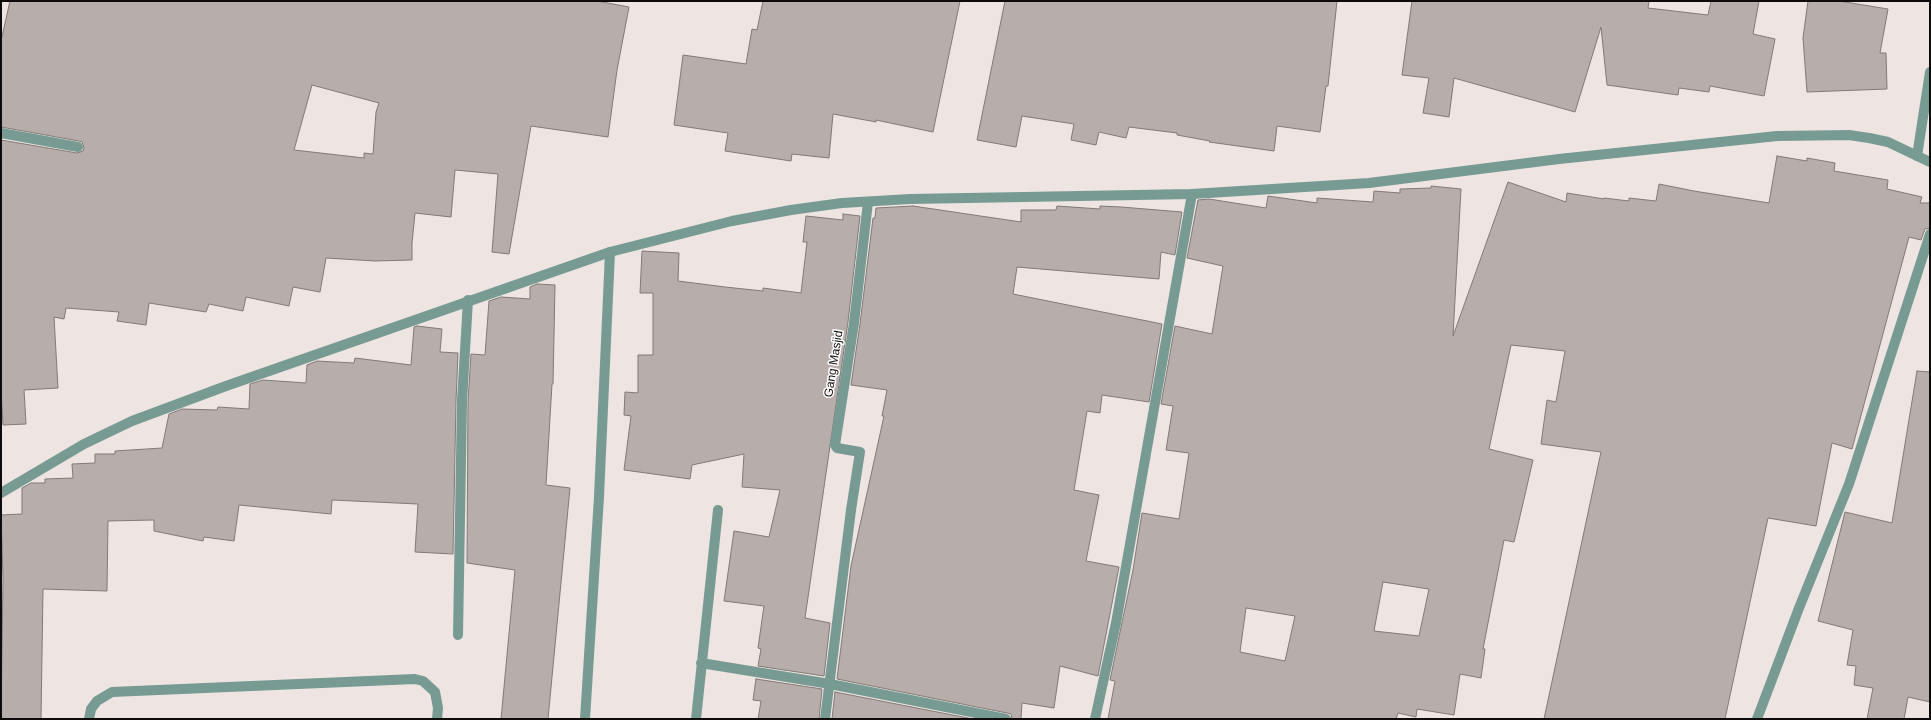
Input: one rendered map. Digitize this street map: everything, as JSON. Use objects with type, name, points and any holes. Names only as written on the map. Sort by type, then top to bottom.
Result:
[{"type":"street","points":[[1917,156],[1930,72]]},
{"type":"street","points":[[1,133],[78,147]]},
{"type":"street","points":[[1,493],[84,444],[132,421],[468,300],[610,252],[740,220],[798,209],[918,199],[1192,194],[1369,183],[1567,158],[1777,136],[1849,135],[1869,138],[1888,142],[1930,162]]},
{"type":"street","points":[[1095,719],[1116,623],[1192,194]]},
{"type":"street","name":"Gang Masjid","points":[[830,684],[851,510],[860,452],[838,448],[836,445],[854,323],[868,202]]},
{"type":"street","points":[[1758,719],[1849,484],[1930,234]]},
{"type":"street","points":[[585,719],[599,497],[610,252]]},
{"type":"street","points":[[458,634],[462,401],[468,300]]},
{"type":"street","points":[[696,719],[718,510]]},
{"type":"street","points":[[701,663],[830,684],[1006,719]]},
{"type":"street","points":[[89,719],[91,709],[97,700],[112,692],[415,679],[423,681],[435,692],[438,708],[437,719]]},
{"type":"street","points":[[825,719],[830,684]]},
{"type":"building","points":[[10,1],[597,1],[629,7],[617,70],[608,137],[531,126],[509,254],[492,252],[498,174],[455,170],[451,217],[415,213],[412,260],[375,261],[326,258],[320,292],[293,287],[289,306],[246,297],[243,311],[209,304],[206,312],[149,303],[146,325],[117,321],[119,312],[66,308],[64,319],[54,317],[58,388],[24,390],[26,424],[3,425],[1,391],[1,140],[77,153],[83,151],[84,148],[82,142],[79,141],[1,127],[1,41]],"holes":[[[312,85],[379,103],[376,112],[373,154],[364,153],[364,158],[294,150]]]},
{"type":"building","points":[[763,1],[960,1],[933,132],[876,120],[876,122],[833,114],[829,158],[792,154],[791,161],[725,151],[728,133],[674,125],[683,55],[746,64],[752,29],[757,30]]},
{"type":"building","points":[[1005,1],[1337,1],[1328,86],[1326,86],[1320,132],[1277,126],[1274,151],[1209,142],[1210,141],[1177,135],[1177,133],[1129,127],[1126,138],[1099,132],[1096,145],[1071,140],[1074,124],[1022,116],[1016,147],[977,140]]},
{"type":"building","points":[[1412,1],[1649,1],[1648,8],[1708,15],[1711,1],[1759,1],[1753,34],[1775,39],[1764,96],[1710,86],[1709,92],[1679,88],[1678,95],[1607,85],[1601,27],[1575,112],[1454,78],[1449,117],[1423,113],[1429,78],[1402,75]]},
{"type":"building","points":[[1808,1],[1839,1],[1888,9],[1880,53],[1886,53],[1887,89],[1807,92],[1803,38]]},
{"type":"building","points":[[1777,156],[1807,161],[1807,158],[1835,163],[1834,171],[1888,180],[1887,189],[1922,197],[1920,203],[1930,203],[1930,228],[1925,229],[1921,240],[1909,237],[1852,449],[1832,443],[1816,526],[1768,518],[1725,719],[1544,719],[1601,452],[1541,444],[1547,400],[1556,402],[1565,351],[1511,345],[1489,449],[1533,460],[1514,542],[1504,540],[1483,649],[1485,649],[1481,678],[1460,674],[1454,715],[1417,709],[1416,717],[1398,713],[1396,719],[1108,719],[1115,681],[1110,680],[1133,570],[1142,513],[1179,519],[1189,453],[1166,450],[1173,406],[1161,404],[1175,326],[1212,334],[1223,266],[1187,258],[1198,200],[1209,199],[1266,208],[1268,196],[1317,203],[1317,198],[1373,202],[1374,191],[1400,193],[1400,189],[1431,188],[1431,186],[1461,189],[1453,336],[1508,182],[1566,202],[1567,193],[1604,199],[1629,201],[1629,198],[1656,201],[1659,184],[1769,203]],"holes":[[[1383,582],[1429,589],[1419,636],[1374,631]],[[1246,608],[1295,616],[1285,661],[1240,652]]]},
{"type":"building","points":[[913,206],[1021,222],[1021,210],[1056,210],[1057,206],[1100,209],[1100,206],[1121,207],[1182,212],[1175,255],[1161,252],[1159,279],[1017,267],[1013,294],[1162,324],[1149,402],[1102,395],[1100,413],[1087,411],[1074,490],[1099,495],[1086,561],[1119,567],[1098,676],[1060,666],[1054,708],[1022,703],[1021,719],[1012,719],[1011,714],[1007,713],[837,679],[851,566],[884,416],[882,416],[887,390],[851,385],[873,218],[875,218],[876,208]]},
{"type":"building","points":[[843,214],[860,216],[848,322],[805,618],[830,623],[824,676],[758,666],[761,649],[758,648],[764,606],[724,601],[734,531],[769,537],[780,490],[742,487],[744,454],[692,465],[690,479],[624,470],[631,416],[624,415],[625,392],[638,393],[638,355],[653,355],[653,293],[640,293],[642,251],[679,253],[678,281],[763,291],[763,288],[801,293],[807,242],[803,242],[806,216],[843,220]]},
{"type":"building","points":[[537,284],[555,285],[553,384],[546,485],[570,488],[548,719],[501,719],[515,570],[467,563],[468,401],[471,354],[485,355],[489,301],[501,297],[530,299],[530,287]]},
{"type":"building","points":[[417,326],[442,329],[440,352],[458,353],[453,554],[415,552],[418,504],[332,500],[331,514],[239,505],[234,541],[204,537],[203,541],[154,531],[154,520],[108,521],[107,591],[43,589],[41,719],[1,719],[3,578],[1,515],[22,514],[22,488],[31,483],[45,483],[45,479],[73,478],[72,464],[95,463],[95,454],[115,454],[115,451],[162,448],[169,414],[182,409],[217,410],[218,407],[249,409],[250,384],[263,380],[306,383],[307,365],[317,361],[354,363],[355,358],[411,365],[414,327]]},
{"type":"building","points":[[1917,371],[1930,372],[1930,702],[1908,697],[1904,719],[1867,719],[1873,688],[1854,685],[1856,666],[1847,665],[1853,630],[1818,621],[1845,512],[1892,523]]},
{"type":"building","points":[[756,679],[822,689],[819,719],[758,719],[761,701],[753,700]]},
{"type":"building","points":[[835,692],[973,719],[832,719]]}]
